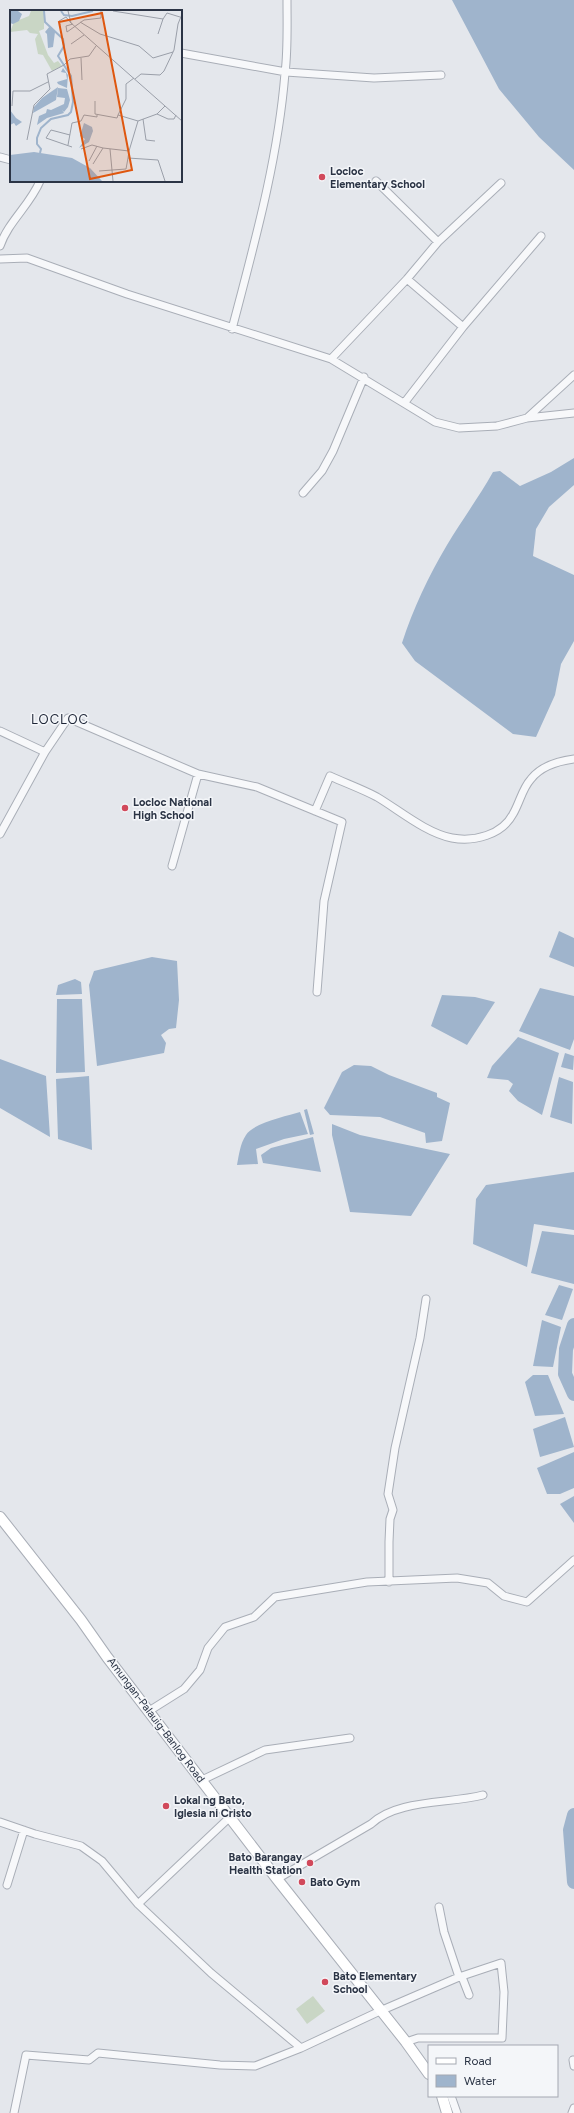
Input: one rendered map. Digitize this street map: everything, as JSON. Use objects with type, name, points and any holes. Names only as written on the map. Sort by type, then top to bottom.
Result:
[{"type":"main road","name":"Amungan-Palauig-Banlog Road","points":[[0,1517],[81,1620],[277,1879],[380,2011],[426,2066]]},
{"type":"main road","points":[[442,2097],[447,2113]]},
{"type":"street","points":[[232,329],[258,228],[280,119],[286,72],[287,0]]},
{"type":"street","points":[[182,53],[286,72],[374,78],[441,76]]},
{"type":"street","points":[[0,157],[10,160]]},
{"type":"street","points":[[376,181],[438,242]]},
{"type":"street","points":[[0,246],[4,235],[23,210],[39,182]]},
{"type":"street","points":[[331,359],[407,279],[438,242],[501,183]]},
{"type":"street","points":[[405,402],[464,327],[540,236]]},
{"type":"street","points":[[0,259],[27,258],[232,329],[331,359],[364,377],[436,422],[459,428],[497,426],[527,418],[574,413]]},
{"type":"street","points":[[407,279],[464,327]]},
{"type":"street","points":[[527,418],[574,376]]},
{"type":"street","points":[[303,493],[322,471],[333,451],[364,377]]},
{"type":"street","points":[[0,834],[45,752],[68,718],[198,774],[257,787],[342,822],[324,901],[317,992]]},
{"type":"street","points":[[0,731],[45,752]]},
{"type":"street","points":[[315,811],[330,776],[376,797],[424,826],[451,838],[488,836],[513,815],[524,789],[531,778],[548,765],[574,759]]},
{"type":"street","points":[[172,866],[198,774]]},
{"type":"street","points":[[389,1582],[390,1519],[393,1510],[388,1494],[395,1448],[420,1338],[426,1299]]},
{"type":"street","points":[[149,1711],[184,1689],[200,1670],[208,1648],[225,1627],[254,1617],[275,1597],[367,1582],[457,1578],[488,1583],[504,1596],[527,1602],[574,1560]]},
{"type":"street","points":[[202,1780],[265,1750],[350,1738]]},
{"type":"street","points":[[277,1879],[371,1824],[376,1819],[400,1810],[421,1805],[469,1799],[482,1795]]},
{"type":"street","points":[[138,1904],[230,1817]]},
{"type":"street","points":[[0,1822],[81,1846],[102,1861],[138,1904],[211,1973],[301,2048]]},
{"type":"street","points":[[7,1885],[24,1830]]},
{"type":"street","points":[[439,1906],[444,1932],[460,1977],[469,1995]]},
{"type":"street","points":[[14,2113],[26,2055],[89,2060],[98,2053],[220,2065],[255,2066],[301,2048],[380,2011],[460,1977],[501,1963],[504,1992],[502,2038],[418,2038],[406,2042]]},
{"type":"street","points":[[451,2097],[457,2113]]},
{"type":"street","points":[[572,2113],[574,2108]]},
{"type":"green space","points":[[313,1996],[325,2011],[307,2024],[296,2009]]},
{"type":"water","points":[[452,0],[574,0],[574,170],[539,137],[499,89]]},
{"type":"water","points":[[574,458],[574,485],[549,507],[536,529],[533,556],[574,575],[574,641],[561,664],[555,695],[536,737],[513,734],[415,661],[402,643],[416,605],[434,568],[493,472],[500,471],[520,486],[551,472]]},
{"type":"water","points":[[559,931],[574,938],[574,967],[549,957]]},
{"type":"water","points":[[152,957],[177,961],[179,1000],[176,1028],[169,1029],[161,1035],[166,1043],[164,1053],[97,1066],[89,985],[94,971]]},
{"type":"water","points":[[75,979],[81,982],[82,994],[56,995],[58,985]]},
{"type":"water","points":[[540,988],[574,996],[574,1039],[570,1050],[519,1031]]},
{"type":"water","points":[[442,995],[475,997],[495,1002],[467,1045],[431,1026]]},
{"type":"water","points":[[57,999],[82,999],[85,1072],[56,1073]]},
{"type":"water","points":[[518,1037],[559,1053],[542,1115],[518,1101],[509,1091],[513,1084],[508,1080],[487,1078],[492,1066]]},
{"type":"water","points":[[565,1053],[574,1056],[573,1070],[561,1067]]},
{"type":"water","points":[[0,1059],[46,1076],[50,1137],[0,1108]]},
{"type":"water","points":[[354,1065],[371,1066],[389,1075],[437,1093],[437,1097],[450,1103],[442,1141],[426,1143],[425,1133],[380,1117],[330,1115],[324,1108],[342,1072]]},
{"type":"water","points":[[89,1076],[92,1150],[58,1139],[56,1079]]},
{"type":"water","points":[[559,1077],[573,1082],[572,1124],[550,1117]]},
{"type":"water","points":[[307,1109],[314,1134],[310,1135],[304,1110]]},
{"type":"water","points":[[300,1112],[308,1134],[284,1139],[256,1149],[258,1164],[237,1165],[242,1142],[250,1131],[271,1120]]},
{"type":"water","points":[[332,1124],[360,1135],[450,1154],[411,1216],[350,1212],[332,1135]]},
{"type":"water","points":[[313,1137],[321,1172],[263,1163],[261,1155],[271,1148]]},
{"type":"water","points":[[574,1172],[574,1230],[534,1224],[527,1267],[473,1244],[476,1199],[486,1185]]},
{"type":"water","points":[[542,1231],[574,1235],[574,1284],[531,1273]]},
{"type":"water","points":[[559,1285],[573,1289],[562,1320],[545,1315]]},
{"type":"water","points":[[542,1320],[561,1327],[553,1367],[533,1366]]},
{"type":"water","points":[[533,1375],[548,1375],[564,1414],[535,1416],[525,1382]]},
{"type":"water","points":[[565,1417],[574,1447],[540,1457],[533,1429]]},
{"type":"water","points":[[574,1452],[574,1488],[560,1494],[547,1494],[537,1468]]},
{"type":"water","points":[[574,1496],[574,1523],[560,1504]]},
{"type":"waterway","points":[[574,1325],[566,1349],[565,1374],[574,1394]]},
{"type":"waterway","points":[[574,1815],[570,1830],[574,1882]]},
{"type":"place","name":"Locloc Elementary School","points":[[322,177]]},
{"type":"place","name":"Locloc National High School","points":[[125,808]]},
{"type":"place","name":"Lokal ng Bato, Iglesia ni Cristo","points":[[166,1806]]},
{"type":"place","name":"Bato Barangay Health Station","points":[[310,1863]]},
{"type":"place","name":"Bato Gym","points":[[302,1882]]},
{"type":"place","name":"Bato Elementary School","points":[[325,1982]]},
{"type":"district","name":"LOCLOC","points":[[60,719]]}]
